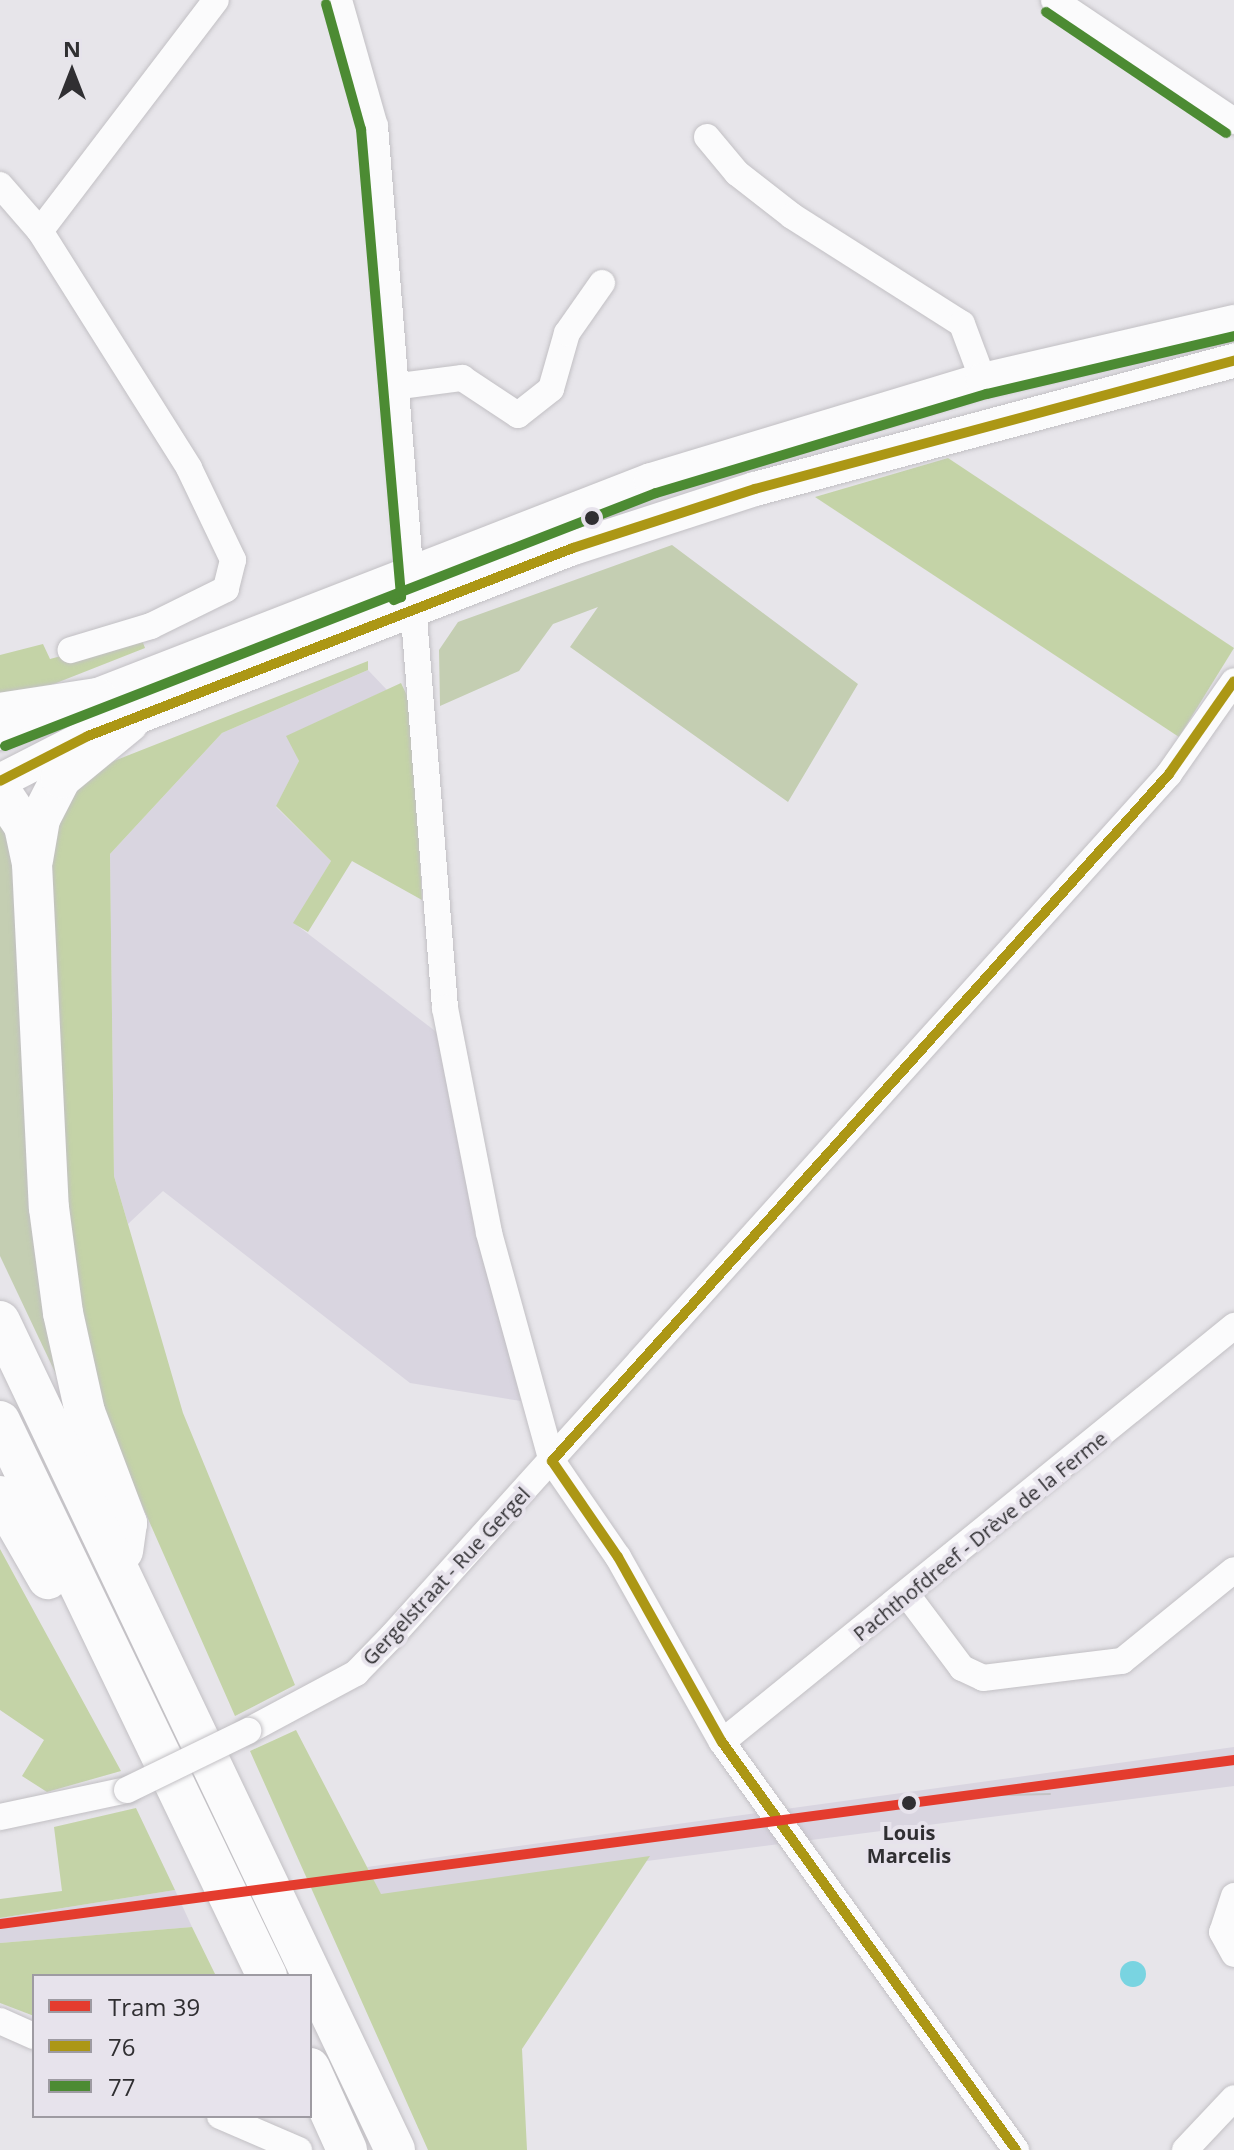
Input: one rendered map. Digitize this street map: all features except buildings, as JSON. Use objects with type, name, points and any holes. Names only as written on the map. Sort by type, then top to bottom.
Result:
[{"type":"highway","points":[[0,713],[97,698]]},
{"type":"highway","points":[[32,864],[40,819],[61,778],[128,723]]},
{"type":"highway","points":[[0,790],[24,826],[32,864],[55,1258],[85,1412],[127,1523],[120,1571]]},
{"type":"highway","points":[[0,1321],[311,1974]]},
{"type":"highway","points":[[0,1421],[266,1974]]},
{"type":"highway","points":[[0,1496],[61,1602],[98,1625]]},
{"type":"highway","points":[[312,1975],[395,2150]]},
{"type":"highway","points":[[312,2072],[347,2150]]},
{"type":"main road","points":[[0,733],[97,698],[415,570],[651,480],[983,380],[1234,322]]},
{"type":"main road","points":[[0,781],[128,723],[416,606],[755,489],[1234,361]]},
{"type":"street","points":[[40,231],[216,0]]},
{"type":"street","points":[[339,0],[375,126],[415,570],[445,1008],[489,1233],[552,1461],[618,1557],[722,1742],[1016,2150]]},
{"type":"street","points":[[1054,0],[1234,121]]},
{"type":"street","points":[[707,137],[737,173],[792,216],[962,324],[983,380]]},
{"type":"street","points":[[0,185],[40,231],[189,468],[233,560],[226,589],[151,626],[71,650]]},
{"type":"street","points":[[400,386],[462,378],[518,415],[551,389],[567,333],[602,283]]},
{"type":"street","name":"Gergelstraat - Rue Gergel","points":[[0,1817],[127,1790],[248,1731],[356,1673],[552,1461],[1169,774],[1234,681]]},
{"type":"street","name":"Pachthofdreef - Drève de la Ferme","points":[[722,1742],[908,1596],[1234,1326]]},
{"type":"street","points":[[908,1596],[962,1668],[983,1678],[1122,1661],[1234,1570]]},
{"type":"street","points":[[1234,1896],[1222,1932],[1234,1954]]},
{"type":"street","points":[[0,2021],[32,2035]]},
{"type":"street","points":[[1185,2150],[1234,2098]]},
{"type":"street","points":[[225,2118],[299,2150]]},
{"type":"shaded area","points":[[368,670],[387,690],[287,736],[299,761],[276,807],[331,861],[294,923],[443,1037],[466,1180],[521,1401],[410,1383],[163,1191],[128,1224],[114,1176],[110,854],[222,733]]},
{"type":"shaded area","points":[[1234,1747],[1234,1786],[381,1895],[367,1867]]},
{"type":"shaded area","points":[[175,1890],[192,1927],[0,1943],[0,1918]]},
{"type":"green space","points":[[948,458],[1234,648],[1179,737],[815,497]]},
{"type":"green space","points":[[672,545],[858,684],[788,802],[570,647],[598,607],[553,624],[519,671],[440,706],[439,650],[458,622]]},
{"type":"green space","points":[[140,635],[145,648],[36,691],[0,697],[0,655],[43,644],[50,659]]},
{"type":"green space","points":[[368,661],[368,670],[222,733],[110,854],[114,1176],[183,1413],[295,1685],[235,1716],[115,1444],[89,1358],[71,1255],[51,862],[66,793],[96,768]]},
{"type":"green space","points":[[401,683],[412,706],[422,900],[352,861],[308,932],[293,923],[331,861],[276,806],[299,761],[286,736]]},
{"type":"green space","points":[[0,806],[9,816],[72,1408],[0,1256]]},
{"type":"green space","points":[[0,1549],[121,1771],[47,1792],[22,1776],[44,1740],[0,1710]]},
{"type":"green space","points":[[296,1730],[381,1894],[650,1856],[522,2049],[527,2150],[428,2150],[250,1751]]},
{"type":"green space","points":[[136,1808],[175,1890],[0,1918],[0,1899],[62,1891],[54,1827]]},
{"type":"green space","points":[[192,1927],[215,1974],[32,1974],[32,2015],[0,2003],[0,1943]]},
{"type":"water","points":[[1133,1961],[1142,1965],[1146,1974],[1142,1983],[1133,1987],[1124,1983],[1120,1974],[1124,1965]]},
{"type":"tram line","name":"39","points":[[0,1924],[1234,1760]]},
{"type":"tram line","points":[[962,1796],[1050,1794]]},
{"type":"transit line","name":"77","points":[[326,4],[361,129],[401,597],[394,600]]},
{"type":"transit line","name":"77","points":[[1046,12],[1226,133]]},
{"type":"transit line","name":"77","points":[[5,746],[656,493],[987,394],[1234,336]]},
{"type":"transit line","name":"76","points":[[0,781],[88,736],[573,548],[755,489],[1234,361]]},
{"type":"transit line","name":"76","points":[[552,1461],[1169,774],[1234,681]]},
{"type":"transit line","name":"76","points":[[552,1461],[618,1557],[722,1742],[1016,2150]]},
{"type":"place","name":"Louis Marcelis","points":[[909,1803]]}]
